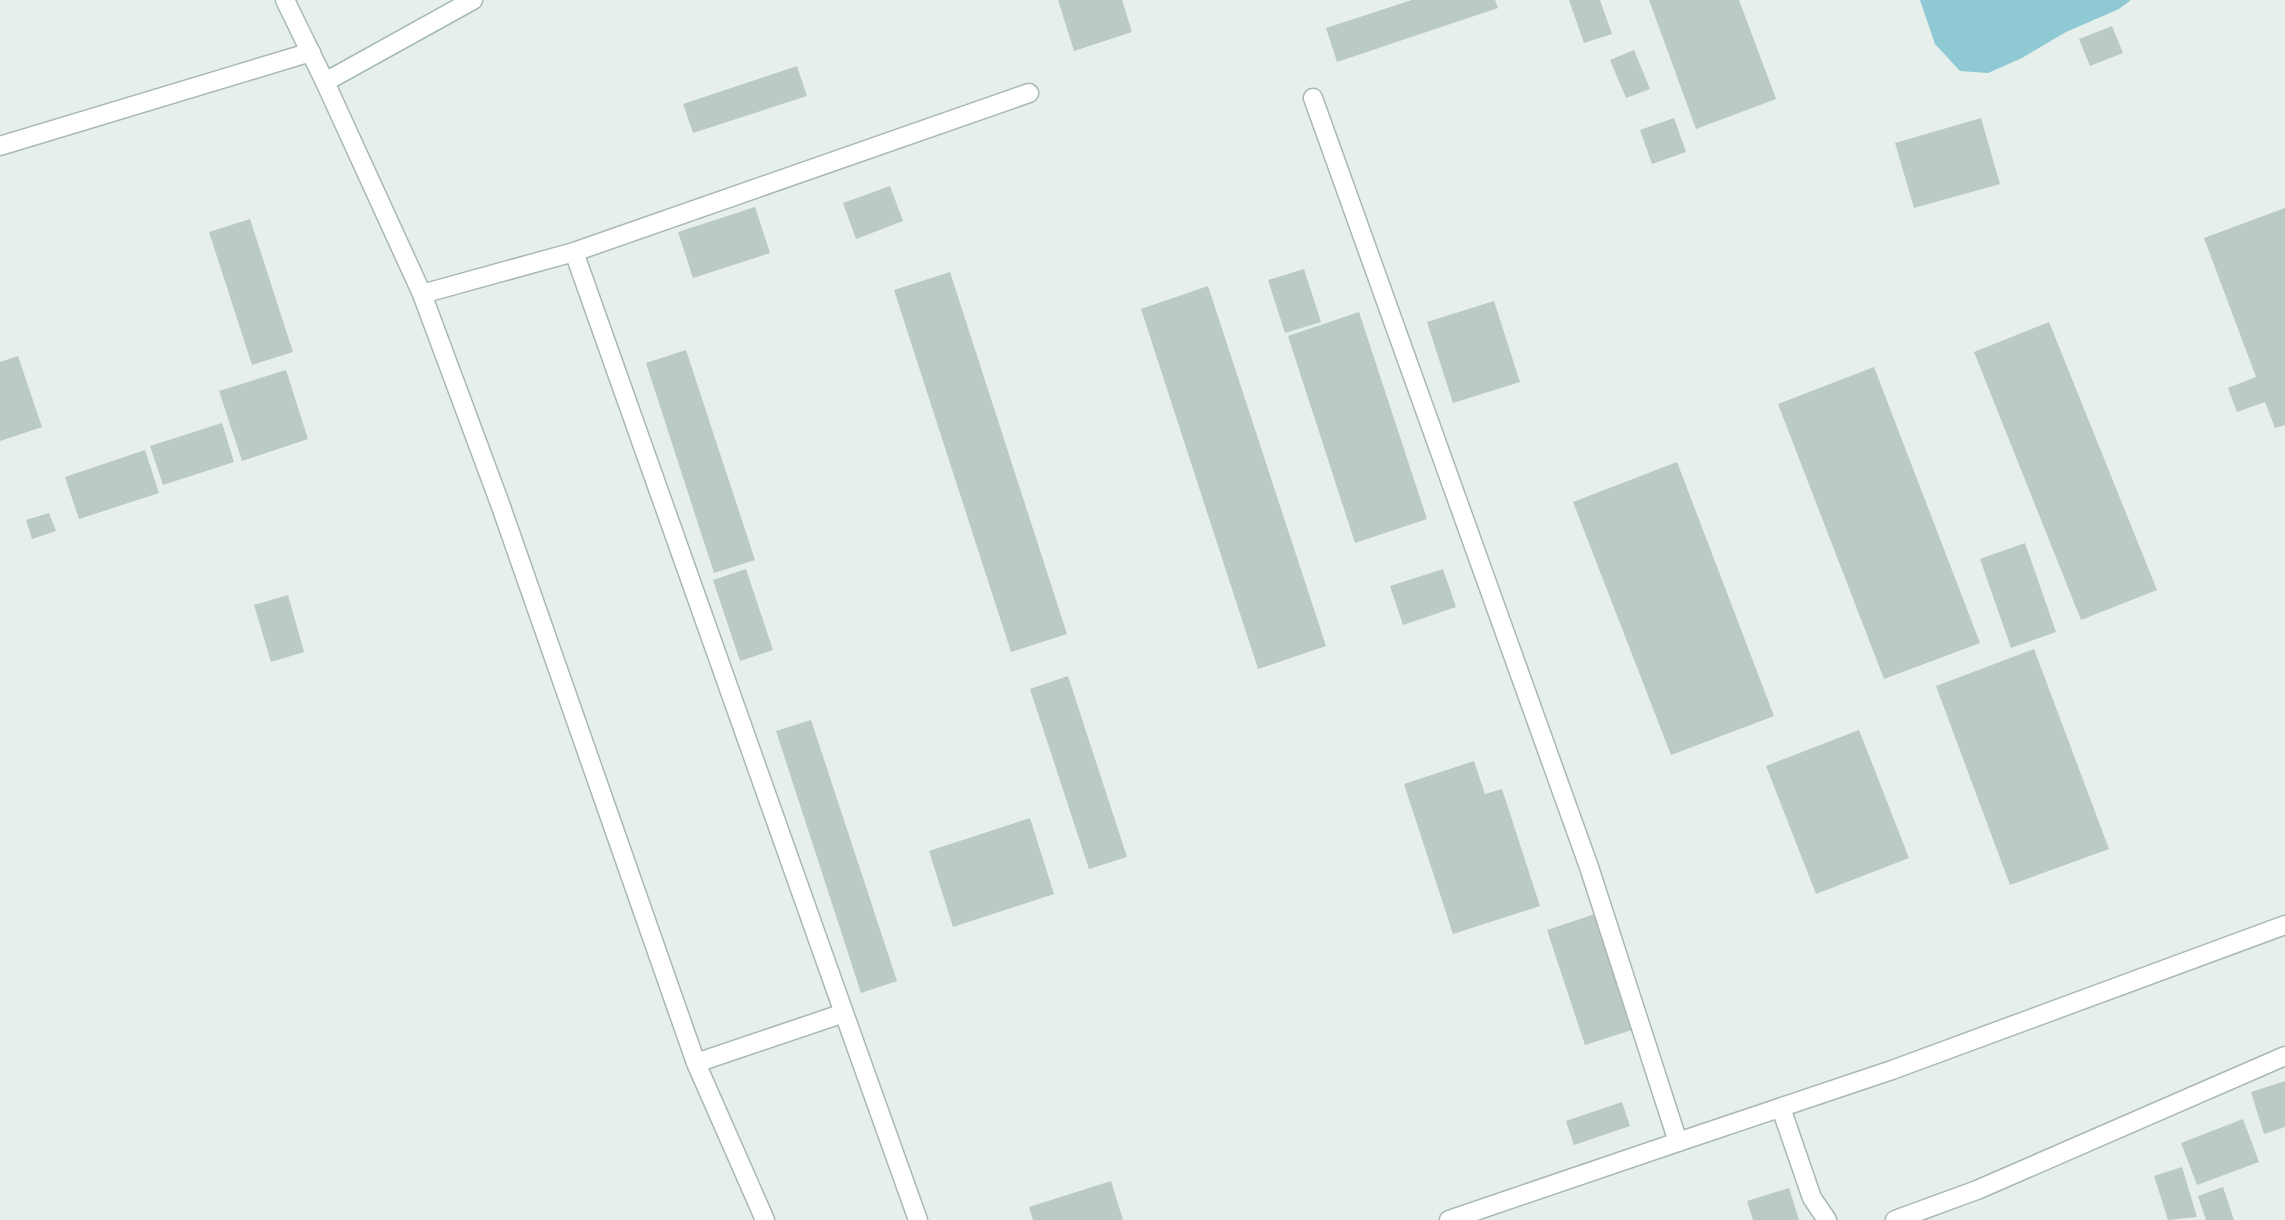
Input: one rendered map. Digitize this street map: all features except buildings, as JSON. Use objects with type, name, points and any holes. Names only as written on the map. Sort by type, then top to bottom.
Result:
[{"type":"street","points":[[285,0],[326,82],[422,294],[499,501],[696,1063],[765,1220]]},
{"type":"street","points":[[326,82],[473,0]]},
{"type":"street","points":[[0,146],[311,52]]},
{"type":"street","points":[[422,294],[574,252],[1029,93]]},
{"type":"street","points":[[1313,98],[1589,867],[1678,1142]]},
{"type":"street","points":[[574,252],[918,1220]]},
{"type":"street","points":[[1449,1220],[1782,1108],[2285,926]]},
{"type":"street","points":[[696,1063],[844,1012]]},
{"type":"street","points":[[1895,1220],[1977,1190],[2285,1056]]},
{"type":"street","points":[[1782,1108],[1812,1198],[1827,1220]]},
{"type":"water","points":[[1920,0],[2131,0],[2119,9],[2066,32],[2022,58],[1988,73],[1960,71],[1935,44]]}]
